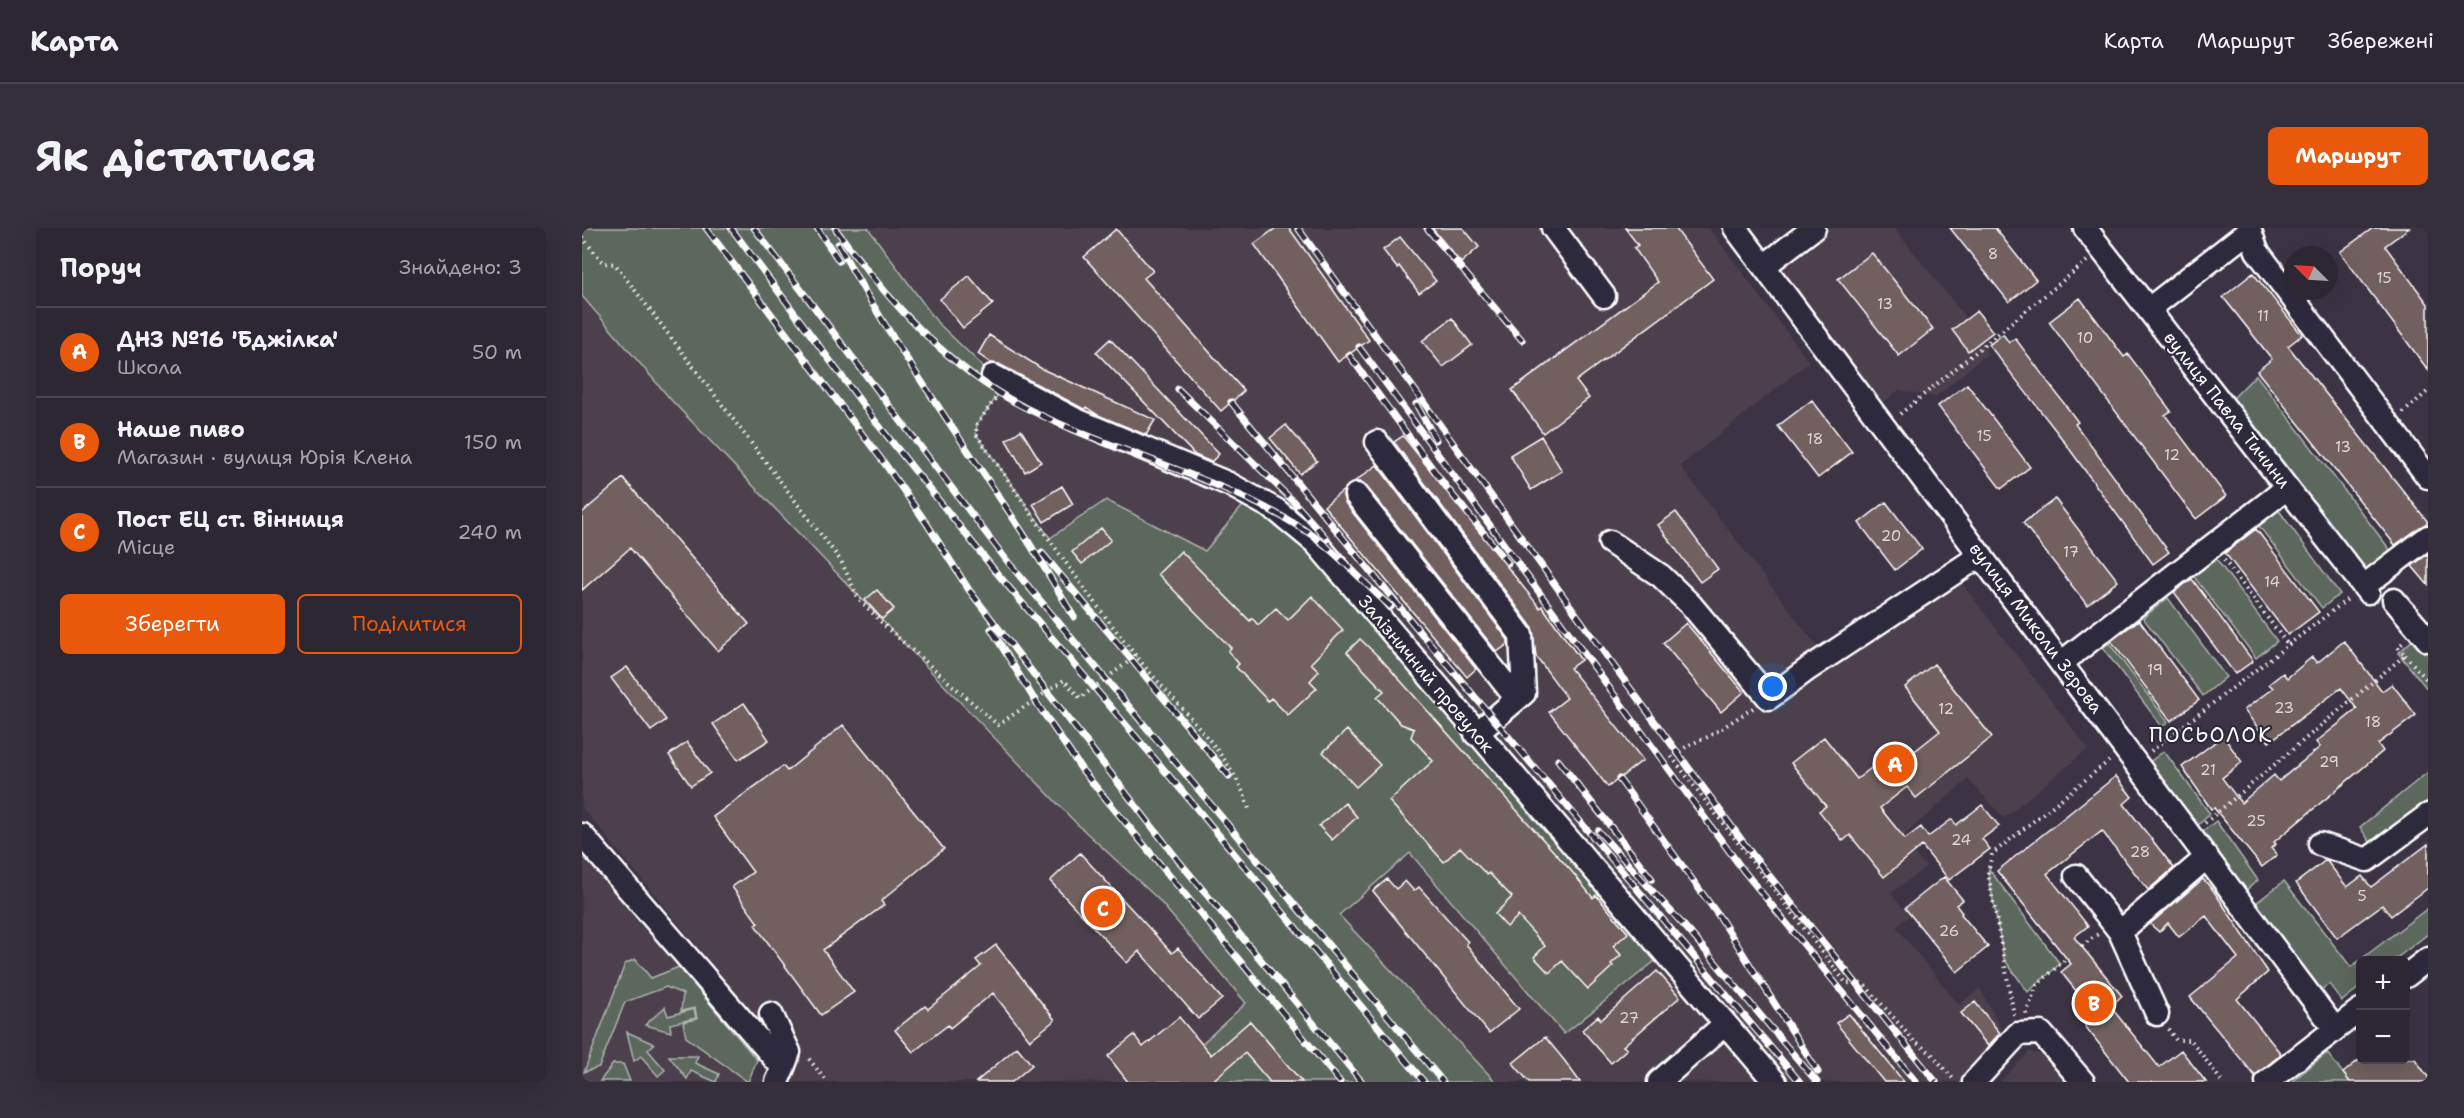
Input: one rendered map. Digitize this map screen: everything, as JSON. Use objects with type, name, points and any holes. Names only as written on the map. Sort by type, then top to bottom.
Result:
[{"type":"street","points":[[1553,228],[1604,296]]},
{"type":"street","name":"вулиця Миколи Зерова","points":[[1735,228],[2335,1029]]},
{"type":"street","points":[[1764,266],[1814,228]]},
{"type":"street","name":"вулиця Павла Тичини","points":[[2085,228],[2366,589]]},
{"type":"street","points":[[2149,309],[2250,229],[2257,251],[2428,477]]},
{"type":"street","name":"Залізничний провулок","points":[[999,380],[1076,420],[1229,484],[1276,510],[1316,543],[1476,734],[1775,1082]]},
{"type":"street","points":[[1377,442],[1521,635],[1524,693],[1476,734]]},
{"type":"street","points":[[2061,663],[2287,488]]},
{"type":"street","points":[[1356,495],[1517,699]]},
{"type":"street","points":[[2366,589],[2428,537]]},
{"type":"street","points":[[1610,542],[1661,576],[1691,605],[1769,698],[1808,669],[1981,555]]},
{"type":"street","points":[[2394,600],[2423,634]]},
{"type":"street","points":[[2320,844],[2367,860],[2428,815]]},
{"type":"street","points":[[582,835],[783,1067]]},
{"type":"street","points":[[2120,932],[2207,857]]},
{"type":"street","points":[[2076,876],[2120,932],[2157,1014]]},
{"type":"street","points":[[2410,973],[2428,959]]},
{"type":"street","points":[[771,1014],[783,1067]]},
{"type":"street","points":[[2267,1082],[2356,1014]]},
{"type":"street","points":[[1659,1082],[1725,1024]]},
{"type":"street","points":[[1974,1082],[2018,1034],[2041,1033],[2083,1082]]},
{"type":"path","points":[[582,237],[603,263],[615,264],[841,561],[858,598],[887,628],[998,725],[1064,680],[1080,698],[1136,656]]},
{"type":"path","points":[[1900,414],[2101,249]]},
{"type":"path","points":[[999,380],[977,424],[975,434],[1136,656],[1226,762],[1244,791],[1249,809]]},
{"type":"path","points":[[2389,426],[2428,391]]},
{"type":"path","points":[[2213,545],[2288,645]]},
{"type":"path","points":[[2018,1034],[1988,873],[1992,854],[2366,589]]},
{"type":"path","points":[[2423,634],[2398,647],[2428,681]]},
{"type":"path","points":[[2191,836],[2405,655]]},
{"type":"path","points":[[1769,698],[1671,756],[1846,984],[1864,984],[1914,1041],[1931,1053],[1956,1082]]},
{"type":"path","points":[[2018,1034],[2037,985],[2067,958]]},
{"type":"path","points":[[2191,1040],[2222,1082]]},
{"type":"path","points":[[783,1067],[805,1053],[827,1082]]},
{"type":"shaded area","points":[[868,228],[1709,228],[1809,362],[1680,466],[1825,657],[1954,573],[2088,749],[2004,818],[1968,779],[1901,838],[1926,867],[1891,893],[1909,916],[1896,927],[1959,1005],[1980,988],[2003,1033],[2000,1042],[1959,1082],[1496,1082],[1338,915],[1410,853],[1564,1034],[1251,496],[1205,551],[1106,501],[1050,539],[976,434],[977,424],[1006,383],[993,376],[937,322]]},
{"type":"shaded area","points":[[1797,228],[1894,228],[1960,310],[1988,353],[1935,397],[1899,390],[1880,405],[1764,253]]},
{"type":"shaded area","points":[[582,296],[673,402],[1076,823],[1157,898],[1246,1003],[1318,1082],[777,1082],[770,1034],[582,807]]},
{"type":"shaded area","points":[[582,852],[757,1060],[748,1082],[582,1082]]},
{"type":"shaded area","points":[[2029,1052],[2047,1055],[2070,1082],[2000,1082]]},
{"type":"green space","points":[[582,228],[868,228],[937,322],[993,376],[1006,384],[977,424],[976,434],[1050,538],[1106,500],[1205,551],[1251,496],[1280,513],[1665,953],[1564,1034],[1410,853],[1339,915],[1496,1082],[1171,1082],[1166,1077],[1246,1003],[1157,898],[1076,823],[673,402],[582,296]]},
{"type":"green space","points":[[2256,375],[2394,555],[2369,577],[2231,400]]},
{"type":"green space","points":[[2275,505],[2340,594],[2322,608],[2255,521]]},
{"type":"green space","points":[[2214,556],[2277,641],[2256,658],[2191,573]]},
{"type":"green space","points":[[2168,598],[2226,677],[2203,696],[2143,618]]},
{"type":"green space","points":[[2418,635],[2428,647],[2428,690],[2398,653]]},
{"type":"green space","points":[[2109,643],[2168,722],[2162,727],[2103,648]]},
{"type":"green space","points":[[2164,751],[2210,814],[2196,827],[2147,764]]},
{"type":"green space","points":[[2428,772],[2428,800],[2372,845],[2360,827]]},
{"type":"green space","points":[[2216,821],[2258,880],[2245,891],[2201,833]]},
{"type":"green space","points":[[1989,869],[2060,964],[2028,992],[2004,959]]},
{"type":"green space","points":[[2284,881],[2351,967],[2356,963],[2356,990],[2342,1001],[2329,984],[2321,990],[2255,904]]},
{"type":"green space","points":[[2428,908],[2428,934],[2399,956],[2365,956]]},
{"type":"green space","points":[[635,959],[651,978],[679,967],[757,1060],[748,1082],[686,1037],[683,1022],[697,1019],[695,1008],[681,1011],[683,994],[666,987],[625,1002],[599,1067],[584,1072],[625,964]]},
{"type":"green space","points":[[665,1007],[668,1016],[694,1009],[696,1018],[670,1024],[671,1032],[645,1025]]},
{"type":"green space","points":[[627,1032],[654,1044],[648,1050],[665,1070],[658,1076],[641,1056],[634,1061]]},
{"type":"green space","points":[[2327,1053],[2350,1082],[2293,1082],[2295,1079]]},
{"type":"green space","points":[[669,1056],[698,1056],[695,1063],[719,1074],[716,1082],[691,1071],[687,1079]]},
{"type":"green space","points":[[613,1064],[623,1064],[630,1081],[600,1081]]},
{"type":"building","points":[[1276,228],[1289,228],[1369,340],[1338,362],[1254,244]]},
{"type":"building","points":[[1432,228],[1463,228],[1479,247],[1461,263]]},
{"type":"building","points":[[1625,228],[1675,228],[1713,279],[1576,381],[1589,398],[1543,433],[1512,390],[1658,282],[1634,248],[1638,245]]},
{"type":"building","points":[[1950,228],[1995,228],[2036,280],[2009,302]]},
{"type":"building","points":[[2373,228],[2409,228],[2385,246],[2428,304],[2428,370],[2340,252]]},
{"type":"building","points":[[1116,229],[1153,271],[1144,278],[1244,391],[1221,411],[1084,257]]},
{"type":"building","points":[[1400,237],[1436,281],[1419,293],[1399,266],[1397,268],[1383,250]]},
{"type":"building","points":[[1872,253],[1933,329],[1899,356],[1838,279]]},
{"type":"building","points":[[2253,273],[2302,335],[2288,346],[2428,522],[2395,545],[2257,371],[2272,359],[2223,297]]},
{"type":"building","points":[[969,276],[993,304],[963,328],[940,299]]},
{"type":"building","points":[[2080,298],[2124,357],[2128,354],[2171,411],[2165,415],[2226,496],[2196,519],[2049,322]]},
{"type":"building","points":[[1977,311],[1993,332],[1968,351],[1952,330]]},
{"type":"building","points":[[1452,318],[1472,345],[1443,367],[1422,341]]},
{"type":"building","points":[[2003,334],[2009,343],[2015,338],[2078,422],[2075,424],[2169,552],[2153,564],[2060,436],[1989,345]]},
{"type":"building","points":[[989,335],[1042,369],[1155,420],[1146,435],[1098,415],[1086,407],[1082,408],[999,364],[991,363],[978,354]]},
{"type":"building","points":[[1110,339],[1219,454],[1211,462],[1195,455],[1096,352]]},
{"type":"building","points":[[1967,384],[2030,467],[2001,489],[1938,406]]},
{"type":"building","points":[[1812,400],[1852,452],[1818,478],[1778,426]]},
{"type":"building","points":[[1286,425],[1317,461],[1300,474],[1270,438]]},
{"type":"building","points":[[1021,430],[1041,462],[1025,472],[1006,440]]},
{"type":"building","points":[[1403,436],[1540,608],[1542,606],[1581,660],[1570,668],[1643,760],[1608,787],[1549,712],[1567,698],[1536,656],[1532,627],[1394,442]]},
{"type":"building","points":[[1541,436],[1562,471],[1531,490],[1510,455]]},
{"type":"building","points":[[1377,465],[1508,640],[1508,644],[1497,652],[1367,487],[1360,482],[1354,482]]},
{"type":"building","points":[[623,478],[749,624],[718,651],[630,548],[582,590],[582,513]]},
{"type":"building","points":[[1062,486],[1073,504],[1044,522],[1033,504]]},
{"type":"building","points":[[1344,490],[1345,503],[1476,669],[1467,677],[1324,506]]},
{"type":"building","points":[[2055,499],[2118,581],[2087,605],[2023,523]]},
{"type":"building","points":[[1886,502],[1922,549],[1895,570],[1859,523]]},
{"type":"building","points":[[1676,512],[1718,569],[1700,582],[1658,525]]},
{"type":"building","points":[[1101,528],[1111,540],[1082,564],[1072,552]]},
{"type":"building","points":[[2256,529],[2319,612],[2288,635],[2225,553]]},
{"type":"building","points":[[1181,551],[1250,621],[1252,618],[1258,625],[1276,608],[1288,620],[1312,596],[1343,630],[1311,663],[1319,671],[1310,681],[1317,688],[1288,715],[1271,698],[1268,701],[1236,667],[1239,664],[1228,651],[1231,648],[1158,574]]},
{"type":"building","points":[[2428,554],[2428,585],[2412,566]]},
{"type":"building","points":[[2192,579],[2253,661],[2235,674],[2174,592]]},
{"type":"building","points":[[877,590],[894,609],[882,619],[865,600]]},
{"type":"building","points":[[2139,620],[2199,700],[2171,721],[2111,641]]},
{"type":"building","points":[[1686,623],[1744,692],[1721,712],[1663,643]]},
{"type":"building","points":[[1360,639],[1381,659],[1593,898],[1596,895],[1628,933],[1613,946],[1621,955],[1611,964],[1613,966],[1588,989],[1562,961],[1549,973],[1534,957],[1545,946],[1518,916],[1507,927],[1495,914],[1512,897],[1489,873],[1487,875],[1460,847],[1444,862],[1389,801],[1433,761],[1411,737],[1414,729],[1401,724],[1377,697],[1384,691],[1347,652]]},
{"type":"building","points":[[2344,641],[2382,691],[2392,684],[2416,715],[2378,744],[2383,751],[2274,842],[2276,844],[2271,848],[2277,855],[2262,867],[2214,808],[2211,809],[2182,767],[2223,736],[2242,762],[2222,778],[2241,803],[2274,775],[2279,781],[2320,747],[2316,742],[2357,709],[2341,688],[2269,742],[2244,710],[2273,688],[2269,684],[2283,673],[2287,678],[2312,657],[2317,663]]},
{"type":"building","points":[[1934,664],[1992,737],[1916,798],[1907,787],[1880,808],[1905,839],[1921,827],[1928,837],[1952,819],[1956,825],[1982,805],[1999,826],[1982,839],[1990,849],[1949,880],[1922,846],[1884,877],[1850,835],[1843,841],[1819,811],[1826,806],[1791,763],[1824,737],[1857,779],[1884,758],[1892,769],[1940,731],[1905,687]]},
{"type":"building","points":[[627,667],[666,720],[651,731],[611,678]]},
{"type":"building","points":[[744,703],[769,740],[738,760],[713,724]]},
{"type":"building","points":[[843,725],[944,849],[881,901],[884,905],[823,950],[854,992],[821,1015],[755,925],[758,923],[732,887],[753,872],[713,817],[783,766],[787,771]]},
{"type":"building","points":[[1347,730],[1380,765],[1356,787],[1323,752]]},
{"type":"building","points":[[687,742],[710,773],[691,786],[669,755]]},
{"type":"building","points":[[2116,776],[2132,797],[2124,804],[2174,868],[2148,890],[2102,831],[2047,874],[2088,926],[2074,937],[2122,996],[2110,1006],[2159,1067],[2181,1050],[2206,1082],[2129,1082],[2085,1026],[2097,1017],[2061,972],[2071,964],[1997,871]]},
{"type":"building","points":[[1345,803],[1357,817],[1332,840],[1319,826]]},
{"type":"building","points":[[2428,844],[2428,888],[2391,916],[2382,905],[2337,938],[2296,883],[2326,860],[2347,887],[2362,876],[2371,887]]},
{"type":"building","points":[[1080,853],[1172,953],[1178,948],[1222,999],[1198,1019],[1139,951],[1127,963],[1050,881]]},
{"type":"building","points":[[1944,877],[1963,900],[1956,905],[1961,914],[1988,947],[1957,972],[1905,908]]},
{"type":"building","points":[[1387,879],[1396,889],[1405,881],[1414,891],[1419,887],[1468,942],[1466,944],[1519,1009],[1489,1033],[1373,891]]},
{"type":"building","points":[[2203,879],[2213,890],[2268,972],[2237,999],[2281,1054],[2255,1076],[2190,997],[2238,958],[2206,916],[2179,937],[2168,923],[2159,932],[2150,924]]},
{"type":"building","points":[[996,945],[1055,1020],[1030,1040],[993,993],[950,1028],[948,1025],[913,1052],[895,1030],[925,1006],[928,1009],[981,966],[976,960]]},
{"type":"building","points":[[1657,971],[1680,997],[1623,1046],[1627,1049],[1611,1063],[1582,1030],[1598,1016],[1601,1020]]},
{"type":"building","points":[[1975,1002],[2000,1033],[1988,1046],[1961,1013]]},
{"type":"building","points":[[1849,1014],[1904,1082],[1884,1082],[1836,1023]]},
{"type":"building","points":[[1179,1017],[1211,1055],[1250,1021],[1302,1082],[1270,1082],[1245,1053],[1211,1082],[1128,1082],[1108,1056],[1134,1035],[1143,1047]]},
{"type":"building","points":[[1545,1037],[1580,1082],[1529,1082],[1513,1063]]},
{"type":"building","points":[[1017,1047],[1032,1065],[1012,1082],[976,1082]]},
{"type":"building","points":[[2410,1059],[2415,1059],[2428,1077],[2428,1082],[2350,1082],[2343,1073],[2356,1062],[2410,1064]]},
{"type":"railway","points":[[706,228],[885,464],[969,590],[1178,860],[1362,1082]]},
{"type":"railway","points":[[731,228],[876,422],[996,572],[1424,1082]]},
{"type":"railway","points":[[754,228],[1008,562],[1443,1082]]},
{"type":"railway","points":[[817,228],[839,261]]},
{"type":"railway","points":[[835,228],[875,280],[919,329],[969,372],[996,391],[1059,423],[1201,479],[1270,510],[1315,537],[1391,607]]},
{"type":"railway","points":[[1298,228],[1755,858],[1936,1082]]},
{"type":"railway","points":[[1427,228],[1522,340]]},
{"type":"railway","points":[[838,244],[902,351],[1024,535],[1074,617]]},
{"type":"railway","points":[[1359,347],[1743,870],[1916,1082]]},
{"type":"railway","points":[[1349,355],[1447,488],[1508,563]]},
{"type":"railway","points":[[1178,389],[1292,500],[1327,539]]},
{"type":"railway","points":[[1231,402],[1421,633],[1800,1082]]},
{"type":"railway","points":[[1416,404],[1436,440]]},
{"type":"railway","points":[[1042,553],[1229,776]]},
{"type":"railway","points":[[991,629],[1034,699],[1082,770],[1340,1082]]},
{"type":"railway","points":[[1558,760],[1652,879]]},
{"type":"railway","points":[[1619,779],[1721,919],[1818,1072]]},
{"type":"railway","points":[[1598,831],[1688,930],[1817,1082]]},
{"type":"place","name":"ДНЗ №16 'Бджілка'","points":[[1895,764]]},
{"type":"place","name":"Пост ЕЦ ст. Вінниця","points":[[1103,908]]},
{"type":"place","name":"Наше пиво","points":[[2094,1003]]},
{"type":"district","name":"ПОСЬОЛОК","points":[[2211,735]]}]
